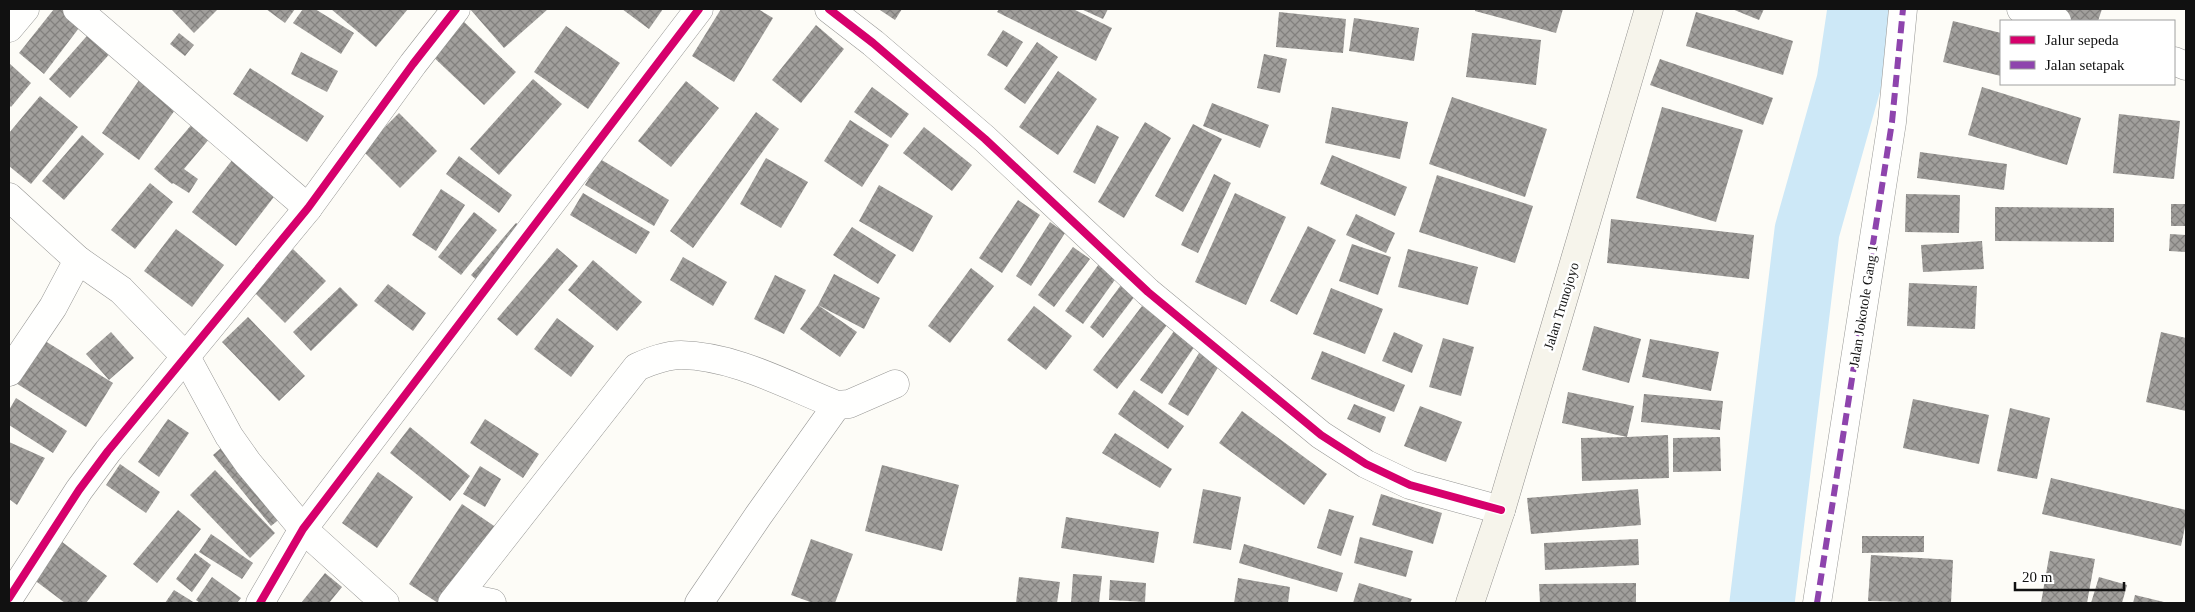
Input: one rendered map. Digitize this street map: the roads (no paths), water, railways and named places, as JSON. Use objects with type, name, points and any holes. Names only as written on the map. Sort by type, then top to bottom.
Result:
[{"type":"main road","name":"Jalan Trunojoyo","points":[[1470,603],[1501,510],[1649,9]]},
{"type":"street","points":[[9,28],[25,9]]},
{"type":"street","points":[[78,9],[308,208]]},
{"type":"street","points":[[9,598],[79,490],[108,451],[182,364],[308,208],[412,64],[456,9]]},
{"type":"street","points":[[260,603],[303,530],[699,9]]},
{"type":"street","points":[[829,9],[873,43],[985,139],[1148,292],[1321,435],[1366,464],[1410,485],[1501,510]]},
{"type":"street","name":"Jalan Jokotole Gang 1","points":[[1817,603],[1892,122],[1903,9]]},
{"type":"street","points":[[2021,9],[2054,20]]},
{"type":"street","points":[[9,197],[78,260],[121,290],[186,357],[229,436],[303,530],[386,603]]},
{"type":"street","points":[[9,372],[53,307],[78,260]]},
{"type":"street","points":[[455,599],[637,367],[658,358],[681,355],[732,363],[837,405],[849,404],[895,384]]},
{"type":"street","points":[[699,603],[837,405]]},
{"type":"street","points":[[455,599],[492,603]]},
{"type":"waterway","points":[[1762,603],[1807,231],[1849,82],[1860,9]]}]
